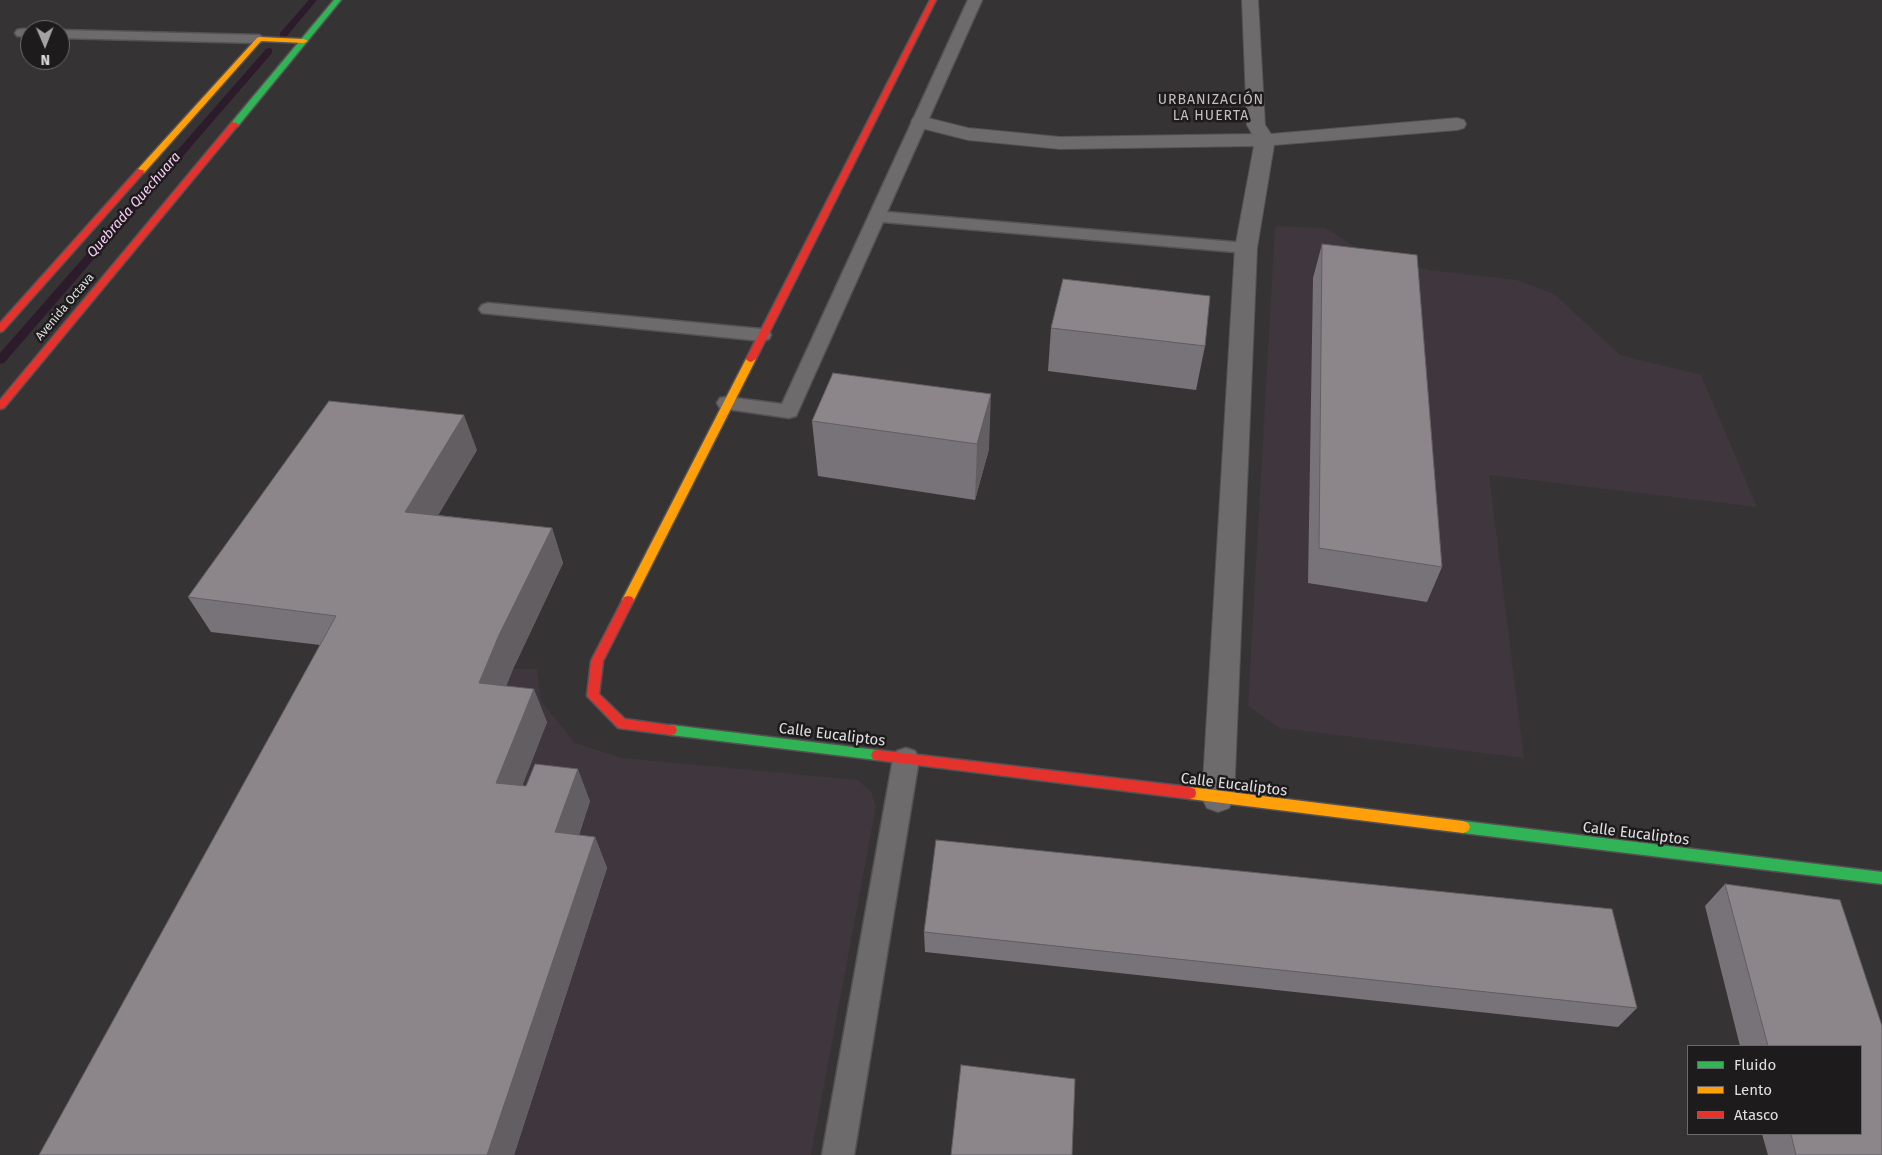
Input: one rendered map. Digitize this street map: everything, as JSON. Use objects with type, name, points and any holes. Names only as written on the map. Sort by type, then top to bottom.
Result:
[{"type":"street","name":"Avenida Octava","points":[[0,406],[338,0]]},
{"type":"street","points":[[727,403],[933,0]]},
{"type":"street","points":[[1218,798],[1246,248],[1265,140],[1256,125],[1250,0]]},
{"type":"street","points":[[0,329],[259,39],[304,41]]},
{"type":"street","points":[[920,122],[968,134],[1060,143],[1265,140],[1457,124]]},
{"type":"street","name":"Calle Eucaliptos","points":[[727,403],[597,661],[593,696],[622,724],[1882,878]]},
{"type":"lane","points":[[727,403],[790,412],[975,0]]},
{"type":"lane","points":[[70,34],[259,39]]},
{"type":"lane","points":[[877,216],[1246,248]]},
{"type":"lane","points":[[488,309],[762,335]]},
{"type":"lane","points":[[838,1155],[906,759]]},
{"type":"shaded area","points":[[1275,226],[1325,228],[1362,251],[1428,270],[1517,280],[1554,294],[1620,355],[1701,375],[1757,507],[1489,475],[1524,758],[1280,728],[1248,706]]},
{"type":"shaded area","points":[[513,669],[537,669],[541,701],[575,743],[622,758],[858,780],[871,792],[876,806],[811,1155],[89,1155]]},
{"type":"building","points":[[1322,244],[1417,255],[1442,567],[1319,548]]},
{"type":"building","points":[[1063,279],[1210,296],[1205,346],[1051,328]]},
{"type":"building","points":[[833,373],[991,394],[977,444],[812,421]]},
{"type":"building","points":[[329,401],[464,415],[405,512],[552,528],[499,635],[479,683],[534,689],[496,783],[526,786],[535,764],[578,769],[555,832],[595,837],[487,1155],[39,1155],[336,616],[188,597]]},
{"type":"building","points":[[936,840],[1612,909],[1637,1008],[924,932]]},
{"type":"building","points":[[1725,884],[1840,900],[1882,1026],[1882,1155],[1796,1155],[1791,1135],[1862,1135],[1862,1045],[1768,1045]]},
{"type":"building","points":[[961,1065],[1075,1079],[1072,1155],[951,1155]]},
{"type":"waterway","name":"Quebrada Quechuara","points":[[283,35],[313,0]]},
{"type":"waterway","name":"Quebrada Quechuara","points":[[0,360],[269,51]]},
{"type":"traffic: fast","points":[[235,124],[338,0]]},
{"type":"traffic: fast","points":[[671,730],[877,755]]},
{"type":"traffic: fast","points":[[1463,827],[1882,878]]},
{"type":"traffic: slow","points":[[141,171],[259,39],[304,41]]},
{"type":"traffic: slow","points":[[628,600],[751,359]]},
{"type":"traffic: slow","points":[[1190,793],[1463,827]]},
{"type":"traffic: jam","points":[[751,359],[933,0]]},
{"type":"traffic: jam","points":[[0,406],[235,124]]},
{"type":"traffic: jam","points":[[0,329],[141,171]]},
{"type":"traffic: jam","points":[[628,600],[597,661],[593,696],[622,724],[671,730]]},
{"type":"traffic: jam","points":[[877,755],[1190,793]]},
{"type":"district","name":"URBANIZACIÓN LA HUERTA","points":[[1211,108]]}]
